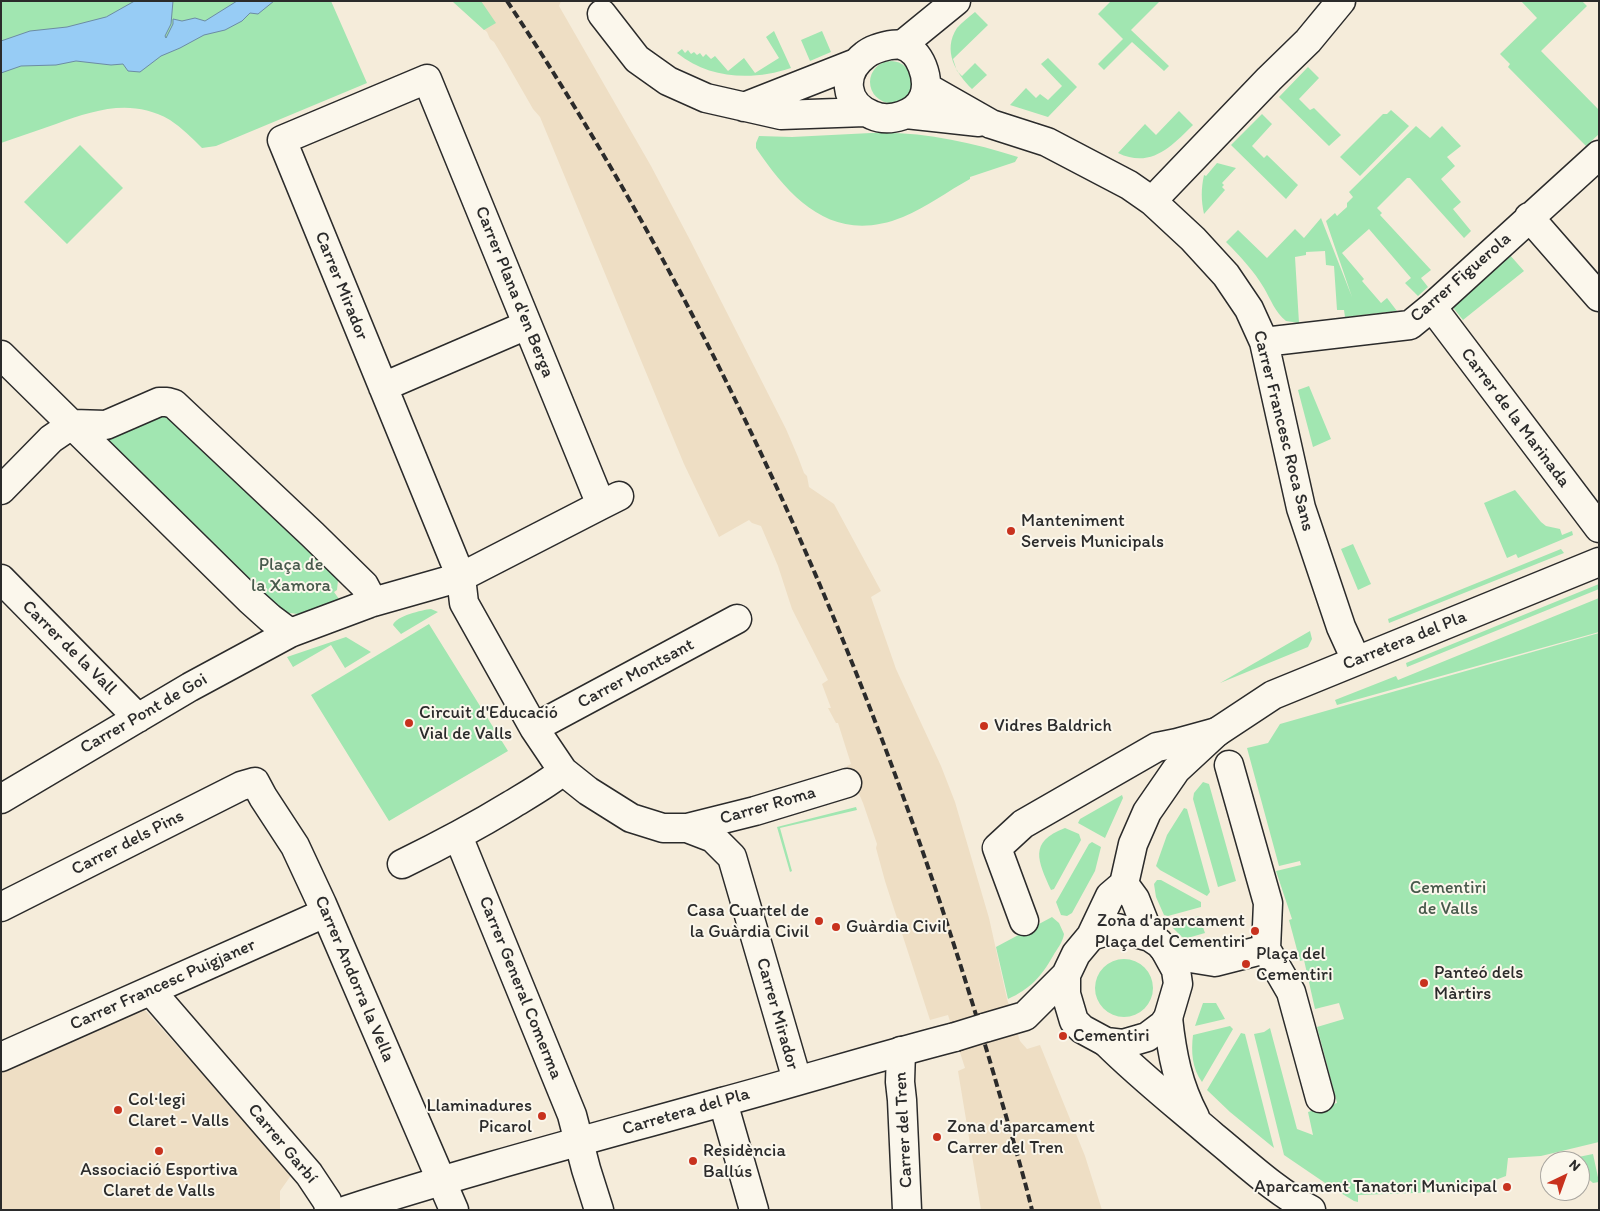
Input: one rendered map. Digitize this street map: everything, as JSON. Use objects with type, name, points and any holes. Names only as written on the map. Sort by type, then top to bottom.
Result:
[{"type":"street","points":[[902,45],[956,1]]},
{"type":"street","points":[[1152,200],[1308,40],[1341,1]]},
{"type":"street","points":[[602,14],[637,58],[668,81],[706,98],[781,115],[865,112]]},
{"type":"street","points":[[744,107],[856,63],[866,54],[890,45],[902,45],[920,60],[925,73],[926,87],[923,98],[906,114],[892,118],[877,118],[865,112],[854,103],[849,92],[848,82],[856,63]]},
{"type":"street","name":"Carrer Plana d'en Berga","points":[[427,79],[527,325],[610,500],[461,577]]},
{"type":"street","name":"Carrer Mirador","points":[[427,79],[282,140],[461,577],[464,603],[534,728],[563,771],[588,791],[631,818],[663,828],[687,828],[713,838],[732,858],[797,1080]]},
{"type":"street","name":"Carrer Francesc Roca Sans","points":[[926,87],[991,124]]},
{"type":"street","name":"Carrer Francesc Roca Sans","points":[[906,114],[991,124],[1047,142],[1129,185],[1152,200],[1226,275],[1249,309],[1264,342],[1302,508],[1341,627],[1356,660]]},
{"type":"street","name":"Carrer Figuerola","points":[[1264,342],[1410,325],[1599,155]]},
{"type":"street","points":[[1530,217],[1599,297]]},
{"type":"street","name":"Carrer de la Marinada","points":[[1432,307],[1599,528]]},
{"type":"street","points":[[383,387],[527,325]]},
{"type":"street","points":[[1,354],[250,600],[290,633],[373,602],[461,577]]},
{"type":"street","points":[[1,490],[51,439],[73,424],[106,425],[159,402],[174,404],[299,521],[364,585],[373,602]]},
{"type":"street","name":"Carretera del Pla","points":[[1124,884],[1133,844],[1147,812],[1176,770],[1217,732],[1273,695],[1599,562]]},
{"type":"street","name":"Carrer de la Vall","points":[[1,579],[138,718]]},
{"type":"street","name":"Carrer Montsant","points":[[534,728],[737,619]]},
{"type":"street","name":"Carrer Pont de Goi","points":[[3,796],[190,686],[290,633]]},
{"type":"street","name":"Carretera del Pla","points":[[1024,921],[996,848],[1023,824],[1157,747],[1217,732]]},
{"type":"street","points":[[1229,765],[1268,903],[1266,949],[1291,992],[1320,1098]]},
{"type":"street","points":[[402,864],[458,836],[550,781],[563,771]]},
{"type":"street","name":"Carrer dels Pins","points":[[1,907],[241,786],[255,782]]},
{"type":"street","name":"Carrer Andorra la Vella","points":[[255,782],[295,846],[454,1210]]},
{"type":"street","name":"Carrer Roma","points":[[687,828],[755,812],[847,783]]},
{"type":"street","name":"Carrer General Comerma","points":[[458,836],[572,1115],[599,1210]]},
{"type":"street","points":[[1019,1018],[1066,975],[1076,954],[1091,936],[1110,896],[1124,884],[1135,898],[1158,944],[1176,970],[1178,984],[1163,1025],[1147,1038],[1123,1044],[1106,1042]]},
{"type":"street","name":"Carrer Francesc Puigjaner","points":[[1,1057],[325,913]]},
{"type":"street","points":[[1091,936],[1117,928],[1158,944],[1184,957],[1215,962],[1266,949]]},
{"type":"street","points":[[1198,1123],[1183,1094],[1172,1048],[1171,1007],[1215,962]]},
{"type":"street","points":[[1066,975],[1066,994],[1074,1021],[1082,1029],[1106,1042],[1130,1066],[1296,1206]]},
{"type":"street","name":"Carrer Garbí","points":[[151,991],[309,1174],[330,1210]]},
{"type":"street","points":[[1019,1018],[1074,1021]]},
{"type":"street","name":"Carretera del Pla","points":[[347,1210],[415,1188],[1019,1018]]},
{"type":"street","name":"Carrer del Tren","points":[[900,1051],[900,1082],[908,1210]]},
{"type":"street","points":[[723,1102],[754,1210]]},
{"type":"shaded area","points":[[452,1],[561,1],[559,6],[651,166],[690,240],[786,429],[804,473],[807,476],[809,487],[834,504],[881,591],[871,597],[896,669],[941,766],[955,802],[989,918],[1007,999],[1020,1041],[1027,1049],[1040,1045],[1085,1156],[1102,1210],[981,1210],[958,1071],[965,1068],[948,1015],[930,1020],[885,881],[876,848],[877,844],[863,803],[847,766],[851,764],[838,723],[836,723],[828,708],[831,708],[822,684],[828,680],[792,609],[778,566],[761,526],[749,520],[719,537],[684,464],[540,117],[533,109],[487,32]]},
{"type":"shaded area","name":"Col·legi Claret - Valls","points":[[144,1009],[292,1174],[280,1191],[280,1210],[1,1210],[1,1071]]},
{"type":"green space","points":[[1,1],[331,1],[367,83],[216,146],[202,148],[170,120],[156,113],[127,108],[85,114],[1,143]]},
{"type":"green space","points":[[452,1],[481,1],[496,23],[484,30]]},
{"type":"green space","points":[[1111,1],[1160,1],[1131,30],[1169,66],[1164,71],[1132,42],[1104,70],[1098,64],[1123,39],[1098,14]]},
{"type":"green space","points":[[1521,1],[1582,1],[1587,6],[1541,51],[1599,110],[1599,134],[1586,146],[1508,67],[1510,64],[1500,54],[1537,18]]},
{"type":"green space","points":[[975,12],[988,25],[953,59],[956,69],[951,53],[953,37],[957,28]]},
{"type":"green space","points":[[774,31],[791,68],[762,75],[732,75],[717,73],[703,68],[677,53],[682,49],[685,53],[688,50],[691,54],[694,52],[697,55],[700,53],[703,57],[706,54],[711,59],[715,56],[728,71],[744,58],[755,73],[779,58],[766,37]]},
{"type":"green space","points":[[822,31],[831,52],[810,61],[801,40]]},
{"type":"green space","points":[[1048,58],[1077,87],[1048,117],[1010,105],[1026,88],[1036,98],[1040,94],[1048,100],[1062,86],[1041,64]]},
{"type":"green space","points":[[891,61],[906,67],[912,82],[906,97],[891,103],[876,97],[870,82],[876,67]]},
{"type":"green space","points":[[975,63],[987,75],[972,89],[959,73],[962,76]]},
{"type":"green space","points":[[1308,67],[1319,78],[1299,99],[1310,110],[1314,108],[1341,135],[1329,146],[1279,97]]},
{"type":"green space","points":[[1391,110],[1409,126],[1360,176],[1340,157],[1383,114],[1387,114]]},
{"type":"green space","points":[[1179,111],[1193,125],[1169,147],[1151,157],[1130,157],[1118,153],[1145,124],[1156,135]]},
{"type":"green space","points":[[1262,114],[1272,124],[1252,146],[1264,158],[1267,155],[1298,185],[1286,199],[1231,145]]},
{"type":"green space","points":[[1416,126],[1430,138],[1442,126],[1461,146],[1447,157],[1455,166],[1441,179],[1461,202],[1453,209],[1471,231],[1464,238],[1410,178],[1407,178],[1377,208],[1382,213],[1380,215],[1431,270],[1421,278],[1428,287],[1418,296],[1405,283],[1411,278],[1369,229],[1342,253],[1381,303],[1387,298],[1397,311],[1345,317],[1344,310],[1337,310],[1334,266],[1326,265],[1325,251],[1306,252],[1306,255],[1295,257],[1299,323],[1286,321],[1276,310],[1256,276],[1226,242],[1238,230],[1267,258],[1295,229],[1304,238],[1321,218],[1352,297],[1326,221],[1335,213],[1337,216],[1347,207],[1347,203],[1353,197],[1349,192]]},
{"type":"green space","points":[[871,133],[927,136],[982,147],[1018,157],[1015,162],[970,177],[970,179],[929,204],[903,217],[878,224],[856,225],[836,221],[817,213],[800,201],[784,185],[756,148],[759,136],[792,137]]},
{"type":"green space","points":[[80,145],[123,188],[67,244],[24,202]]},
{"type":"green space","points":[[1217,163],[1236,168],[1222,183],[1224,185],[1222,187],[1225,190],[1204,214],[1202,185],[1204,175],[1206,176]]},
{"type":"green space","points":[[1509,254],[1524,271],[1463,320],[1451,305]]},
{"type":"green space","points":[[1309,386],[1331,439],[1313,447],[1298,390]]},
{"type":"green space","name":"Plaça de la Xamora","points":[[166,412],[339,570],[337,590],[334,592],[339,599],[305,619],[301,613],[273,611],[108,442],[111,436]]},
{"type":"green space","points":[[1515,490],[1546,526],[1560,529],[1562,535],[1572,531],[1573,535],[1518,558],[1516,554],[1507,558],[1484,503]]},
{"type":"green space","points":[[1353,544],[1371,584],[1358,590],[1341,549]]},
{"type":"green space","points":[[1561,549],[1564,553],[1389,623],[1388,619]]},
{"type":"green space","points":[[1599,584],[1599,589],[1407,667],[1406,663]]},
{"type":"green space","points":[[1599,598],[1599,632],[1337,705],[1335,700],[1396,676],[1398,680]]},
{"type":"green space","points":[[431,609],[438,612],[401,634],[393,625],[404,616]]},
{"type":"green space","name":"Circuit d'Educació Vial de Valls","points":[[429,624],[508,751],[389,821],[311,695]]},
{"type":"green space","points":[[1310,631],[1312,639],[1308,647],[1220,683]]},
{"type":"green space","name":"Cementiri de Valls","points":[[1599,633],[1599,1142],[1562,1151],[1540,1151],[1540,1156],[1508,1158],[1506,1176],[1490,1182],[1441,1192],[1358,1195],[1358,1202],[1331,1187],[1284,1155],[1254,1034],[1264,1032],[1270,1028],[1297,1129],[1313,1135],[1308,1112],[1337,1103],[1317,1027],[1344,1019],[1339,1003],[1315,1009],[1304,960],[1300,961],[1289,920],[1292,919],[1276,871],[1301,865],[1300,861],[1279,866],[1247,748],[1268,743],[1280,724]]},
{"type":"green space","points":[[346,637],[371,652],[345,668],[331,645],[293,667],[287,657]]},
{"type":"green space","points":[[1203,782],[1209,784],[1236,881],[1218,887],[1193,799],[1194,793]]},
{"type":"green space","points":[[1122,795],[1123,798],[1105,838],[1078,823],[1080,819]]},
{"type":"green space","points":[[856,807],[857,810],[780,828],[792,871],[790,872],[777,827]]},
{"type":"green space","points":[[1184,808],[1187,809],[1210,892],[1207,896],[1156,866],[1167,835]]},
{"type":"green space","points":[[1065,828],[1079,834],[1081,840],[1054,889],[1051,890],[1042,870],[1039,853],[1045,840],[1053,833]]},
{"type":"green space","points":[[1092,842],[1101,847],[1095,871],[1072,913],[1067,916],[1061,915],[1056,902],[1089,844]]},
{"type":"green space","points":[[1157,880],[1161,880],[1201,902],[1201,907],[1168,916],[1164,915],[1156,897],[1154,884]]},
{"type":"green space","points":[[1199,916],[1205,933],[1184,939],[1172,927],[1173,923]]},
{"type":"green space","points":[[1052,917],[1059,923],[1064,934],[1061,943],[1034,982],[1023,991],[1008,999],[996,947]]},
{"type":"green space","points":[[1124,959],[1135,961],[1148,972],[1153,988],[1151,999],[1140,1012],[1124,1017],[1113,1015],[1100,1004],[1095,988],[1097,977],[1108,964]]},
{"type":"green space","points":[[1203,1003],[1216,1003],[1225,1019],[1195,1026]]},
{"type":"green space","points":[[1230,1026],[1233,1029],[1202,1082],[1193,1060],[1193,1035]]},
{"type":"green space","points":[[1241,1033],[1245,1034],[1274,1148],[1230,1112],[1207,1090]]},
{"type":"green space","points":[[1593,1154],[1599,1182],[1593,1183],[1590,1180],[1590,1155]]},
{"type":"water","points":[[135,1],[173,1],[171,24],[165,36],[166,38],[173,24],[173,19],[182,21],[195,18],[205,21],[237,1],[274,1],[258,14],[250,13],[242,21],[225,30],[204,35],[161,56],[140,72],[128,71],[123,64],[111,65],[76,61],[56,65],[21,66],[1,73],[1,41],[30,31],[67,27],[106,17]]},
{"type":"railway","points":[[507,1],[587,127],[660,255],[729,386],[791,520],[849,655],[902,793],[950,933],[1019,1159],[1032,1210]]},
{"type":"place","name":"Manteniment Serveis Municipals","points":[[1011,531]]},
{"type":"place","name":"Circuit d'Educació Vial de Valls","points":[[409,723]]},
{"type":"place","name":"Vidres Baldrich","points":[[984,726]]},
{"type":"place","name":"Casa Cuartel de la Guàrdia Civil","points":[[819,921]]},
{"type":"place","name":"Guàrdia Civil","points":[[836,927]]},
{"type":"place","name":"Zona d'aparcament Plaça del Cementiri","points":[[1255,931]]},
{"type":"place","name":"Plaça del Cementiri","points":[[1246,964]]},
{"type":"place","name":"Panteó dels Màrtirs","points":[[1424,983]]},
{"type":"place","name":"Cementiri","points":[[1063,1036]]},
{"type":"place","name":"Col·legi Claret - Valls","points":[[118,1110]]},
{"type":"place","name":"Llaminadures Picarol","points":[[542,1116]]},
{"type":"place","name":"Zona d'aparcament Carrer del Tren","points":[[937,1137]]},
{"type":"place","name":"Associació Esportiva Claret de Valls","points":[[159,1151]]},
{"type":"place","name":"Residència Ballús","points":[[693,1161]]},
{"type":"place","name":"Aparcament Tanatori Municipal","points":[[1507,1187]]}]
